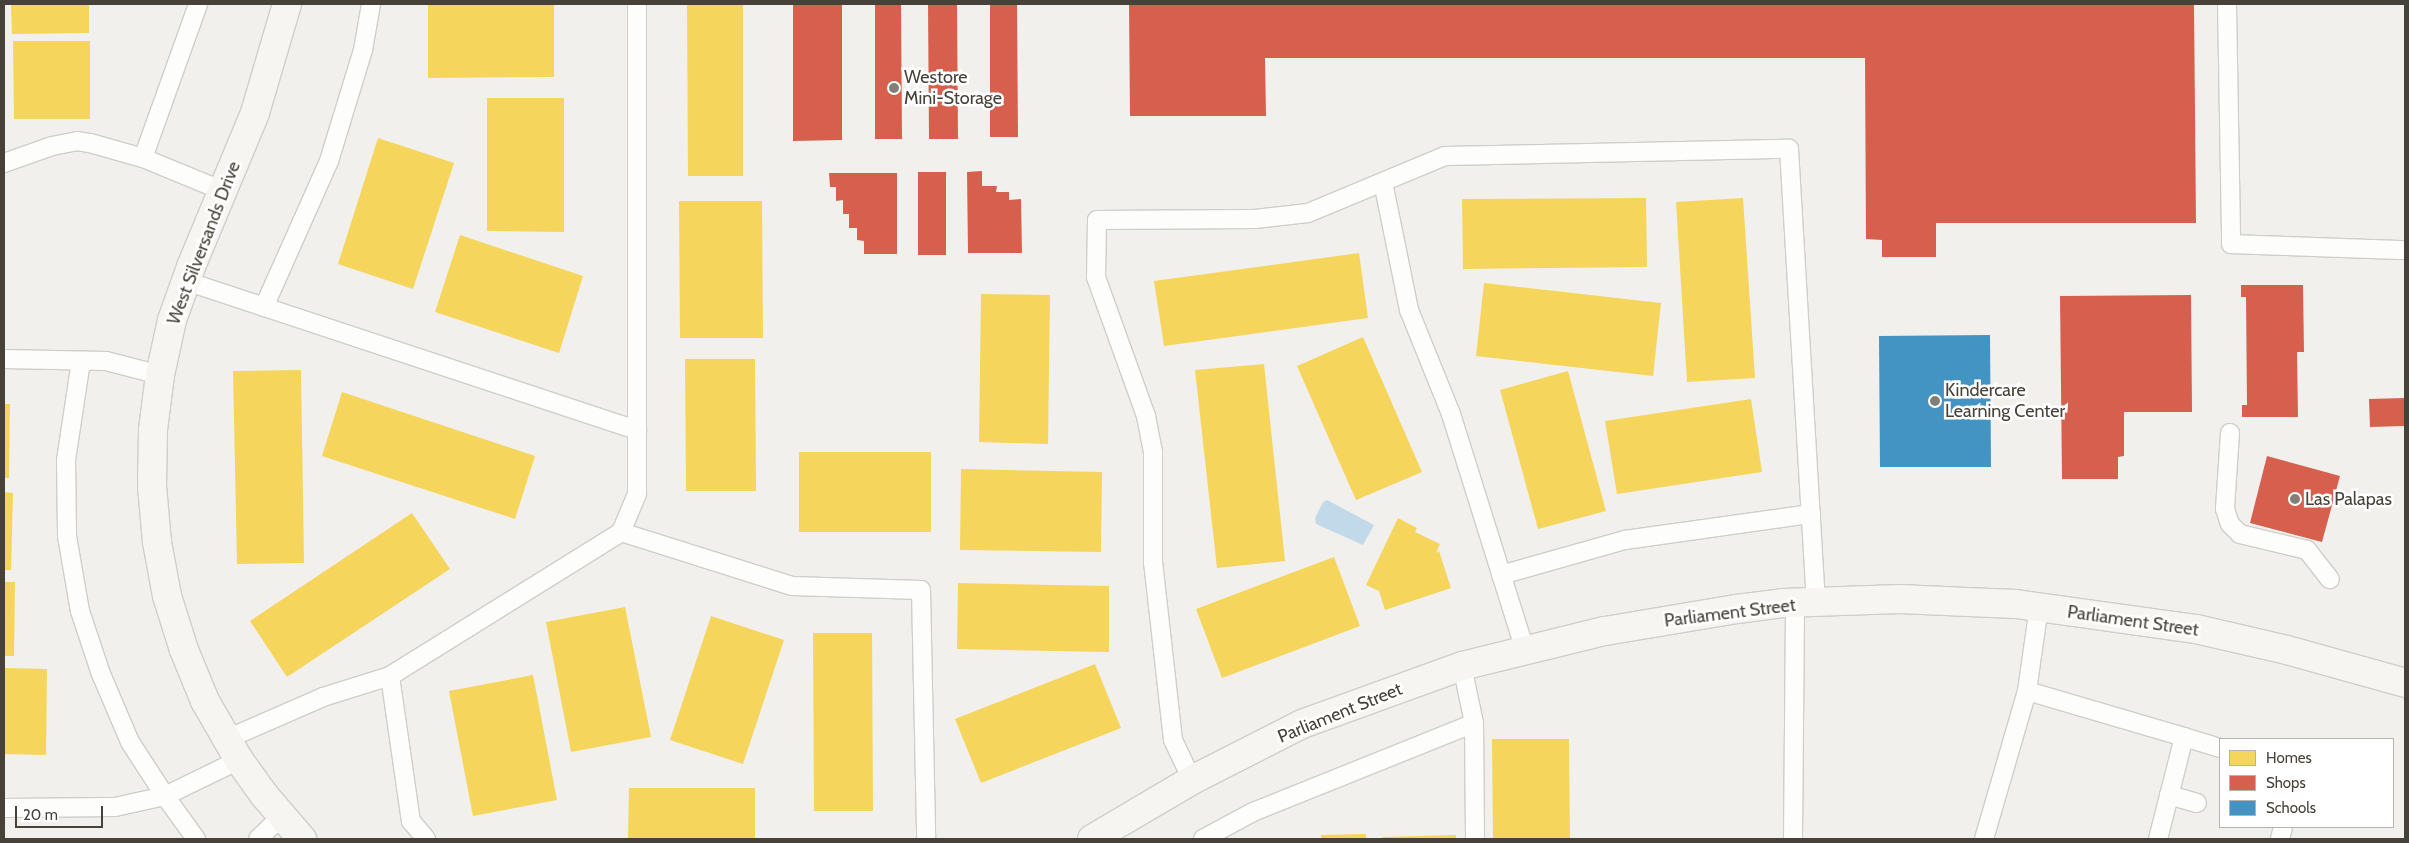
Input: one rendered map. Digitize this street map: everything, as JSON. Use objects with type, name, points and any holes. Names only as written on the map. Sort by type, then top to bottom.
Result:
[{"type":"street","name":"West Silversands Drive","points":[[287,4],[255,113],[222,191],[172,320],[160,375],[153,430],[152,486],[157,542],[167,596],[184,650],[205,701],[233,750],[282,816],[302,839]]},
{"type":"street","name":"Parliament Street","points":[[1092,839],[1192,780],[1302,724],[1462,666],[1604,631],[1737,609],[1806,603],[1900,599],[2039,607],[2196,629],[2405,683]]},
{"type":"lane","points":[[143,158],[198,4]]},
{"type":"lane","points":[[264,307],[329,161],[363,50],[371,4]]},
{"type":"lane","points":[[4,808],[115,807],[165,796],[233,750],[323,697],[390,676],[621,532],[637,494],[637,4]]},
{"type":"lane","points":[[2227,4],[2231,244],[2405,250]]},
{"type":"lane","points":[[4,163],[52,146],[90,142],[143,158],[222,191]]},
{"type":"lane","points":[[1192,780],[1173,740],[1153,563],[1153,452],[1146,416],[1096,277],[1097,220],[1255,219],[1308,214],[1445,156],[1790,149],[1813,558],[1806,603],[1793,839]]},
{"type":"lane","points":[[1383,182],[1409,310],[1451,414],[1525,650]]},
{"type":"lane","points":[[186,281],[637,430]]},
{"type":"lane","points":[[4,359],[106,361],[160,375]]},
{"type":"lane","points":[[81,361],[66,460],[67,536],[80,611],[101,674],[130,742],[196,839]]},
{"type":"lane","points":[[2230,433],[2225,510],[2230,524],[2240,534],[2307,550],[2330,579]]},
{"type":"lane","points":[[1501,574],[1625,540],[1811,514]]},
{"type":"lane","points":[[621,532],[792,586],[921,590],[926,839]]},
{"type":"lane","points":[[1984,839],[2027,691],[2039,607]]},
{"type":"lane","points":[[1462,666],[1474,723],[1475,839]]},
{"type":"lane","points":[[390,676],[411,821],[426,839]]},
{"type":"lane","points":[[2027,691],[2219,748]]},
{"type":"lane","points":[[1203,839],[1253,812],[1474,723]]},
{"type":"lane","points":[[2158,839],[2184,736]]},
{"type":"lane","points":[[2169,795],[2197,803]]},
{"type":"lane","points":[[258,839],[282,816]]},
{"type":"water","points":[[1327,500],[1374,525],[1363,545],[1316,524],[1315,518],[1323,502]]},
{"type":"building: Homes","points":[[11,4],[89,4],[89,33],[12,34]]},
{"type":"building: Homes","points":[[428,4],[554,4],[554,77],[428,78]]},
{"type":"building: Homes","points":[[687,4],[743,4],[743,176],[688,176]]},
{"type":"building: Homes","points":[[13,41],[90,41],[90,119],[14,119]]},
{"type":"building: Homes","points":[[487,98],[564,98],[564,232],[487,231]]},
{"type":"building: Homes","points":[[378,138],[454,163],[413,289],[338,264]]},
{"type":"building: Homes","points":[[1646,198],[1647,267],[1463,269],[1462,199]]},
{"type":"building: Homes","points":[[1743,198],[1755,378],[1687,382],[1676,202]]},
{"type":"building: Homes","points":[[679,201],[762,201],[763,338],[680,338]]},
{"type":"building: Homes","points":[[460,235],[583,276],[559,353],[435,312]]},
{"type":"building: Homes","points":[[1359,253],[1368,318],[1164,346],[1154,281]]},
{"type":"building: Homes","points":[[1484,283],[1661,303],[1653,376],[1476,356]]},
{"type":"building: Homes","points":[[981,294],[1050,295],[1048,444],[979,442]]},
{"type":"building: Homes","points":[[1363,337],[1422,472],[1356,500],[1297,366]]},
{"type":"building: Homes","points":[[685,359],[755,359],[756,491],[686,491]]},
{"type":"building: Homes","points":[[1264,364],[1285,561],[1217,568],[1195,370]]},
{"type":"building: Homes","points":[[301,370],[304,563],[237,564],[233,371]]},
{"type":"building: Homes","points":[[1568,371],[1606,511],[1538,529],[1500,390]]},
{"type":"building: Homes","points":[[342,392],[535,456],[515,519],[322,456]]},
{"type":"building: Homes","points":[[1751,399],[1762,472],[1617,494],[1605,421]]},
{"type":"building: Homes","points":[[4,404],[10,404],[9,478],[4,478]]},
{"type":"building: Homes","points":[[799,452],[931,452],[931,532],[799,532]]},
{"type":"building: Homes","points":[[961,469],[1102,472],[1101,552],[960,550]]},
{"type":"building: Homes","points":[[4,492],[13,493],[11,570],[4,570]]},
{"type":"building: Homes","points":[[412,513],[450,569],[287,677],[250,621]]},
{"type":"building: Homes","points":[[1398,518],[1417,528],[1415,532],[1440,544],[1436,553],[1439,551],[1451,588],[1385,610],[1379,591],[1366,585]]},
{"type":"building: Homes","points":[[1334,557],[1360,626],[1222,678],[1196,609]]},
{"type":"building: Homes","points":[[4,582],[15,582],[14,656],[4,656]]},
{"type":"building: Homes","points":[[958,583],[1109,586],[1109,652],[957,649]]},
{"type":"building: Homes","points":[[625,607],[651,737],[571,752],[546,622]]},
{"type":"building: Homes","points":[[711,616],[784,640],[743,764],[670,740]]},
{"type":"building: Homes","points":[[813,633],[872,633],[873,811],[814,811]]},
{"type":"building: Homes","points":[[1095,664],[1121,728],[981,783],[955,719]]},
{"type":"building: Homes","points":[[4,668],[47,669],[46,755],[4,754]]},
{"type":"building: Homes","points":[[533,675],[557,800],[473,816],[449,691]]},
{"type":"building: Homes","points":[[1492,739],[1569,739],[1570,839],[1493,839]]},
{"type":"building: Homes","points":[[629,788],[755,788],[755,839],[628,839]]},
{"type":"building: Homes","points":[[1366,834],[1366,839],[1321,839],[1321,835]]},
{"type":"building: Homes","points":[[1456,835],[1456,839],[1382,839],[1382,837]]},
{"type":"building: Shops","points":[[793,4],[842,4],[842,140],[793,141]]},
{"type":"building: Shops","points":[[875,4],[901,4],[902,139],[875,139]]},
{"type":"building: Shops","points":[[928,4],[957,4],[958,139],[929,139]]},
{"type":"building: Shops","points":[[990,4],[1017,4],[1018,137],[990,137]]},
{"type":"building: Shops","points":[[1129,4],[2194,4],[2196,223],[1936,223],[1936,257],[1882,257],[1882,240],[1866,239],[1865,58],[1265,58],[1266,116],[1130,116]]},
{"type":"building: Shops","points":[[982,171],[982,186],[997,186],[996,192],[1009,192],[1009,200],[1021,199],[1022,253],[968,253],[967,172]]},
{"type":"building: Shops","points":[[918,172],[946,172],[946,255],[918,255]]},
{"type":"building: Shops","points":[[829,173],[897,173],[897,254],[864,254],[864,241],[857,240],[857,228],[849,228],[849,214],[843,214],[843,200],[836,201],[836,187],[830,187]]},
{"type":"building: Shops","points":[[2241,285],[2303,285],[2304,352],[2297,352],[2298,417],[2242,417],[2242,405],[2247,405],[2246,297],[2241,297]]},
{"type":"building: Shops","points":[[2191,295],[2192,412],[2124,412],[2124,456],[2118,457],[2118,479],[2062,479],[2060,296]]},
{"type":"building: Shops","points":[[2404,398],[2405,426],[2370,427],[2369,399]]},
{"type":"building: Shops","name":"Las Palapas","points":[[2267,456],[2340,476],[2322,542],[2250,523]]},
{"type":"building: Schools","name":"Kindercare Learning Center","points":[[1990,335],[1991,467],[1880,467],[1879,336]]},
{"type":"place","name":"Westore Mini-Storage","points":[[894,88]]},
{"type":"place","name":"Kindercare Learning Center","points":[[1935,401]]},
{"type":"place","name":"Las Palapas","points":[[2295,499]]}]
